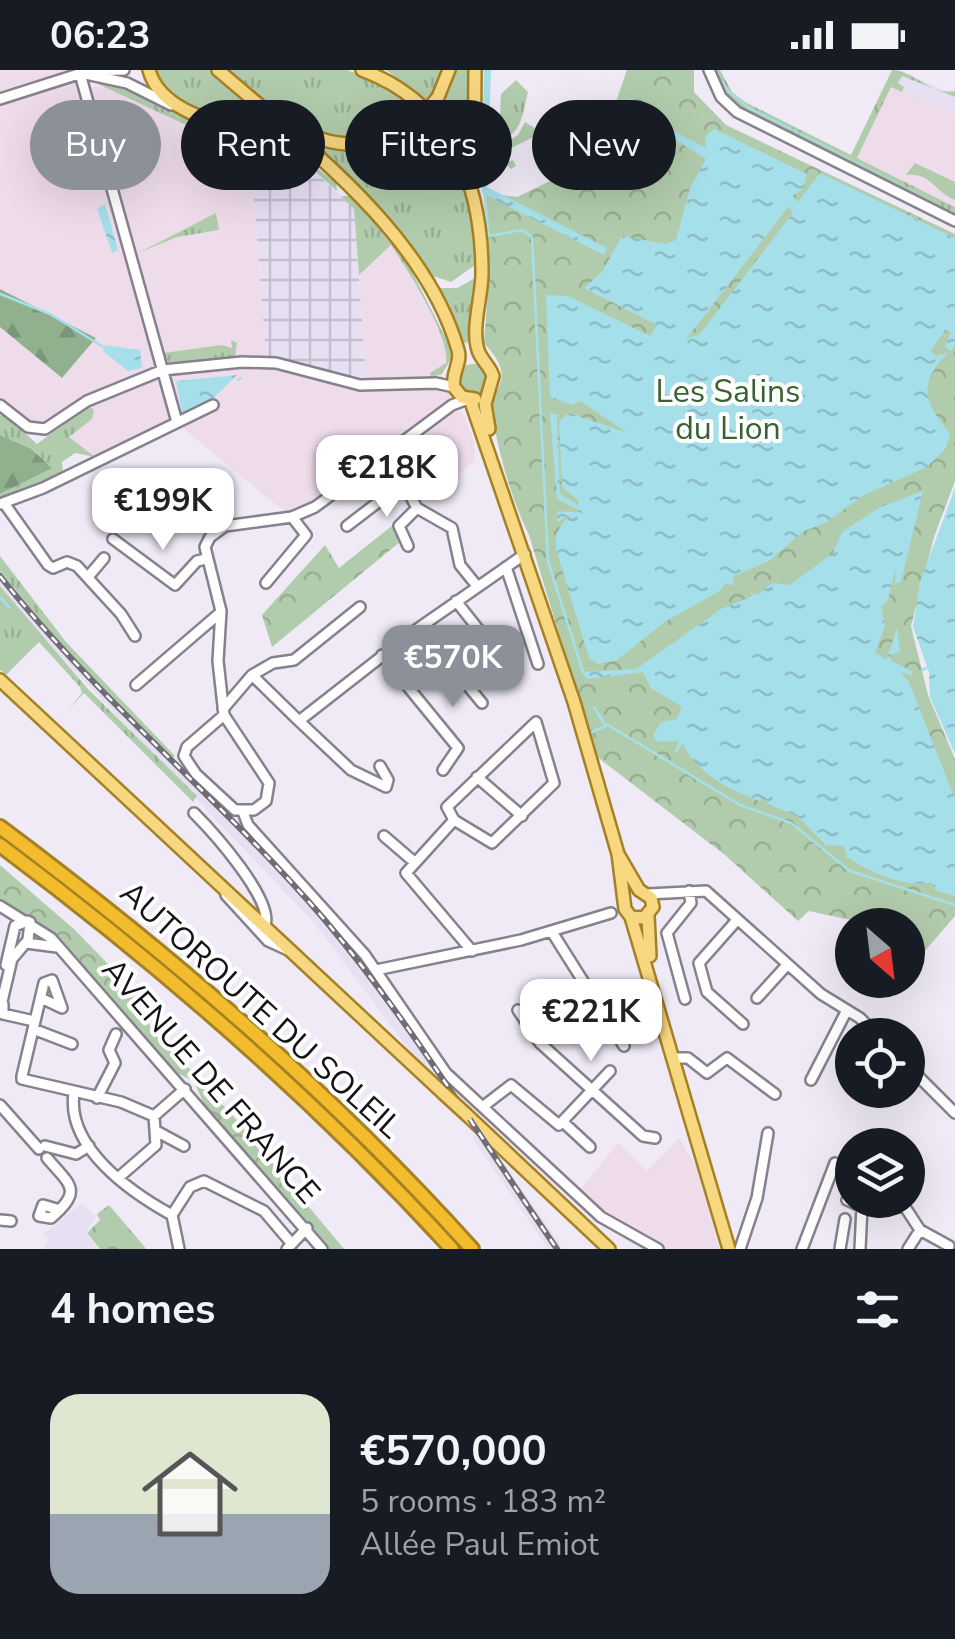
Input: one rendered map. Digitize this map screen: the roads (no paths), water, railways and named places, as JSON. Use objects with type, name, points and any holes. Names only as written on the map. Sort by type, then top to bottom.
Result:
[{"type":"highway","name":"AUTOROUTE DU SOLEIL","points":[[0,826],[124,920],[267,1042],[366,1136],[472,1249]]},
{"type":"highway","name":"AUTOROUTE DU SOLEIL","points":[[0,845],[109,928],[232,1033],[355,1148],[452,1249]]},
{"type":"main road","points":[[149,70],[155,86],[173,106],[275,138],[316,161],[385,226]]},
{"type":"main road","points":[[218,70],[335,168],[385,226],[438,307],[458,351],[455,389],[469,399],[525,554],[618,854],[628,908],[706,1173],[732,1246]]},
{"type":"main road","points":[[362,70],[416,98]]},
{"type":"main road","points":[[380,70],[416,98],[452,141],[476,205]]},
{"type":"main road","points":[[242,90],[299,130],[346,145],[386,140],[419,120],[438,97],[449,70]]},
{"type":"main road","points":[[475,70],[476,205],[482,274],[477,343],[493,376],[486,412],[499,478]]},
{"type":"main road","points":[[455,369],[466,360],[484,362]]},
{"type":"main road","points":[[469,399],[488,393]]},
{"type":"main road","points":[[0,680],[609,1249]]},
{"type":"main road","points":[[618,854],[644,892],[651,912],[651,976]]},
{"type":"main road","points":[[628,908],[644,892]]},
{"type":"main road","points":[[628,908],[651,912]]},
{"type":"street","points":[[0,100],[80,71],[124,70]]},
{"type":"street","points":[[710,70],[721,97],[742,115],[955,221]]},
{"type":"street","points":[[80,71],[127,84],[173,106]]},
{"type":"street","points":[[80,71],[177,422]]},
{"type":"street","points":[[0,404],[28,427],[45,429],[87,402],[163,370],[264,362],[360,385],[436,383],[455,389],[452,404]]},
{"type":"street","points":[[436,383],[455,369]]},
{"type":"street","points":[[243,812],[264,804],[269,783],[223,712],[218,661],[222,611],[206,558],[207,542],[216,531],[292,517],[315,507],[452,404],[469,399]]},
{"type":"street","points":[[135,636],[88,577],[70,562],[48,566],[2,503],[43,488],[213,405]]},
{"type":"street","points":[[388,455],[417,508],[450,525],[460,565],[477,586]]},
{"type":"street","points":[[186,480],[196,514],[216,531]]},
{"type":"street","points":[[347,526],[403,483]]},
{"type":"street","points":[[408,546],[399,526],[417,508]]},
{"type":"street","points":[[266,582],[306,535],[292,517]]},
{"type":"street","points":[[112,539],[174,585],[206,558]]},
{"type":"street","points":[[299,721],[413,632],[525,554]]},
{"type":"street","points":[[88,577],[104,558]]},
{"type":"street","points":[[506,567],[538,664]]},
{"type":"street","points":[[456,601],[513,673]]},
{"type":"street","points":[[360,607],[297,658],[272,663],[252,676],[184,753],[192,769],[243,812],[248,825],[332,914],[376,970],[446,1073],[485,1105],[601,1218],[658,1249]]},
{"type":"street","points":[[136,686],[222,611]]},
{"type":"street","points":[[413,632],[456,683],[468,686],[482,703]]},
{"type":"street","points":[[382,655],[458,748],[443,770]]},
{"type":"street","points":[[252,676],[351,770],[386,787],[388,780],[380,766]]},
{"type":"street","points":[[536,722],[555,780],[494,843],[454,820],[448,804],[476,777],[536,722]]},
{"type":"street","points":[[476,777],[522,816]]},
{"type":"street","points":[[194,813],[233,856],[265,912],[264,926]]},
{"type":"street","points":[[454,820],[414,861],[407,875],[472,952]]},
{"type":"street","points":[[384,836],[414,861]]},
{"type":"street","points":[[212,877],[258,932],[280,950],[292,952]]},
{"type":"street","points":[[644,892],[706,891],[787,965],[856,1018]]},
{"type":"street","points":[[651,912],[683,892]]},
{"type":"street","points":[[683,892],[692,903],[667,933],[685,998]]},
{"type":"street","points":[[0,906],[12,937],[24,945]]},
{"type":"street","name":"AVENUE DE FRANCE","points":[[0,906],[29,922],[60,948],[322,1249]]},
{"type":"street","points":[[376,970],[472,952],[628,908]]},
{"type":"street","points":[[737,920],[699,962],[708,993],[743,1024]]},
{"type":"street","points":[[0,987],[17,924],[29,922],[24,945],[12,959],[1,1005],[3,1014],[72,1044]]},
{"type":"street","points":[[552,932],[624,1046]]},
{"type":"street","name":"AVENUE DE FRANCE","points":[[24,945],[60,948]]},
{"type":"street","points":[[756,998],[787,965]]},
{"type":"street","points":[[40,998],[22,1079],[154,1116]]},
{"type":"street","points":[[518,1010],[540,1043],[643,1136],[655,1138]]},
{"type":"street","points":[[810,1080],[846,1010]]},
{"type":"street","points":[[97,1098],[116,1062],[108,1050],[116,1034]]},
{"type":"street","points":[[674,1058],[688,1058],[707,1073],[727,1058],[775,1094]]},
{"type":"street","points":[[563,1122],[610,1071]]},
{"type":"street","points":[[925,1083],[955,1113]]},
{"type":"street","points":[[485,1105],[512,1085],[553,1122],[563,1122],[590,1147]]},
{"type":"street","points":[[154,1116],[185,1088]]},
{"type":"street","points":[[74,1093],[72,1120],[89,1146],[118,1178],[172,1216],[180,1249]]},
{"type":"street","points":[[0,1105],[44,1150],[71,1186],[71,1200],[60,1210]]},
{"type":"street","points":[[118,1178],[156,1145],[154,1116]]},
{"type":"street","points":[[158,1132],[184,1146]]},
{"type":"street","points":[[732,1246],[758,1198],[768,1133]]},
{"type":"street","points":[[44,1150],[76,1154],[89,1146]]},
{"type":"street","points":[[802,1249],[835,1162]]},
{"type":"street","points":[[172,1216],[190,1187],[204,1181],[264,1211],[290,1247],[307,1228]]},
{"type":"street","points":[[840,1249],[845,1218]]},
{"type":"street","points":[[860,1249],[861,1218]]},
{"type":"street","points":[[913,1218],[920,1230],[951,1245]]},
{"type":"street","points":[[908,1249],[920,1230]]},
{"type":"water","points":[[484,70],[491,70],[490,100],[484,100]]},
{"type":"water","points":[[717,70],[729,90],[748,106],[955,212],[747,108],[727,91]]},
{"type":"water","points":[[714,129],[807,174],[802,190],[792,196],[798,202],[820,173],[955,238],[955,344],[951,351],[945,347],[951,332],[946,329],[931,350],[935,356],[948,353],[937,365],[928,386],[930,404],[950,434],[946,448],[927,467],[864,495],[825,523],[804,531],[769,561],[734,576],[732,586],[726,583],[720,591],[666,621],[617,660],[599,664],[589,658],[556,549],[556,534],[568,515],[557,523],[557,511],[585,513],[557,499],[550,413],[559,415],[557,418],[560,494],[578,505],[579,501],[562,487],[559,421],[568,413],[628,433],[580,401],[572,405],[550,397],[546,295],[568,296],[650,336],[657,325],[584,288],[602,272],[622,236],[666,244],[676,240],[690,188],[706,159],[676,140],[676,132],[706,148],[705,137]],"holes":[[[789,206],[793,213],[699,335],[687,338]]]},
{"type":"water","points":[[493,190],[607,248],[604,255],[482,193]]},
{"type":"water","points":[[105,204],[118,250],[112,253],[97,209]]},
{"type":"water","points":[[105,345],[140,350],[142,368],[128,371],[103,351]]},
{"type":"water","points":[[237,375],[203,408],[182,413],[176,381]]},
{"type":"water","points":[[955,488],[955,754],[930,697],[929,672],[913,627],[920,582]]},
{"type":"water","points":[[923,491],[901,582],[895,584],[896,567],[888,600],[881,607],[885,626],[875,653],[887,659],[897,628],[900,652],[892,654],[891,661],[912,671],[912,675],[900,672],[909,682],[955,799],[955,896],[935,890],[931,882],[899,881],[855,862],[847,857],[844,846],[826,845],[797,816],[768,804],[764,797],[759,801],[715,779],[697,764],[683,744],[673,756],[679,741],[657,742],[653,735],[661,722],[677,719],[682,707],[651,688],[643,672],[587,679],[582,672],[636,669],[721,609],[753,596],[750,592],[758,595],[772,583],[790,585],[833,553],[842,532],[880,507]]},
{"type":"waterway","points":[[484,191],[489,236],[522,230],[532,237],[548,561],[583,672]]},
{"type":"waterway","points":[[0,294],[50,314],[105,348]]},
{"type":"waterway","points":[[0,597],[10,608]]},
{"type":"waterway","points":[[922,670],[927,668]]},
{"type":"waterway","points":[[594,707],[605,725]]},
{"type":"waterway","points":[[590,733],[608,725],[740,805],[791,823],[850,871],[955,905]]},
{"type":"railway","points":[[0,576],[77,665],[244,832],[324,919],[415,1039],[557,1249]]},
{"type":"park label","name":"Les Salins du Lion","points":[[728,410]]}]
